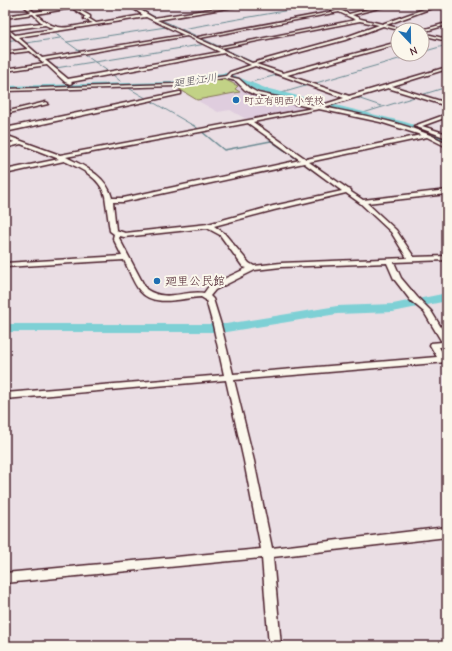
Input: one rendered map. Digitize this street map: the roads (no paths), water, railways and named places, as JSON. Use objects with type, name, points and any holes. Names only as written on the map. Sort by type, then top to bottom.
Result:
[{"type":"street","points":[[25,5],[44,24],[57,29]]},
{"type":"street","points":[[5,16],[89,5]]},
{"type":"street","points":[[130,5],[146,16]]},
{"type":"street","points":[[158,19],[243,5]]},
{"type":"street","points":[[324,5],[360,20],[390,27]]},
{"type":"street","points":[[349,16],[388,5]]},
{"type":"street","points":[[5,90],[90,89],[126,86],[175,85],[229,76],[254,64],[344,39],[438,5]]},
{"type":"street","points":[[72,7],[89,17],[85,18],[95,23]]},
{"type":"street","points":[[200,37],[341,11]]},
{"type":"street","points":[[17,38],[57,29],[146,16],[158,19],[206,44],[254,64],[351,97]]},
{"type":"street","points":[[221,47],[360,20]]},
{"type":"street","points":[[5,29],[44,24]]},
{"type":"street","points":[[430,30],[447,24]]},
{"type":"street","points":[[5,29],[72,85],[5,86]]},
{"type":"street","points":[[41,59],[188,35]]},
{"type":"street","points":[[430,36],[447,40]]},
{"type":"street","points":[[282,74],[390,44]]},
{"type":"street","points":[[5,54],[31,50]]},
{"type":"street","points":[[67,81],[224,52]]},
{"type":"street","points":[[5,70],[47,64]]},
{"type":"street","points":[[5,172],[61,158],[322,107],[447,68]]},
{"type":"street","points":[[229,76],[247,89],[257,94],[381,121],[428,135],[447,145]]},
{"type":"street","points":[[387,86],[447,105]]},
{"type":"street","points":[[5,130],[179,93]]},
{"type":"street","points":[[5,113],[46,103]]},
{"type":"street","points":[[447,115],[417,126],[447,136]]},
{"type":"street","points":[[248,121],[303,162],[349,191],[362,202],[394,231],[412,260]]},
{"type":"street","points":[[108,200],[123,200],[428,135]]},
{"type":"street","points":[[5,137],[22,142],[61,158],[96,177],[107,191],[113,231],[117,234],[133,235],[208,226],[273,208],[349,191]]},
{"type":"street","points":[[5,146],[22,142]]},
{"type":"street","points":[[362,202],[447,192]]},
{"type":"street","points":[[208,226],[222,234],[246,265],[253,268]]},
{"type":"street","points":[[117,234],[116,238],[143,290],[149,296],[157,298],[193,294],[206,296],[209,299],[229,377],[267,553],[275,646]]},
{"type":"street","points":[[5,265],[127,258]]},
{"type":"street","points":[[206,296],[212,288],[253,268],[281,265],[447,258]]},
{"type":"street","points":[[390,260],[398,279],[417,302],[427,311],[447,344],[434,345],[445,359]]},
{"type":"street","points":[[5,396],[445,359]]},
{"type":"street","points":[[5,578],[267,553],[447,532]]},
{"type":"waterway","points":[[23,5],[31,12]]},
{"type":"waterway","points":[[109,5],[123,10],[140,8],[143,10]]},
{"type":"waterway","points":[[143,10],[175,5]]},
{"type":"waterway","points":[[182,29],[318,5]]},
{"type":"waterway","points":[[380,25],[427,8]]},
{"type":"waterway","points":[[143,10],[257,64],[285,73]]},
{"type":"waterway","points":[[32,13],[39,20]]},
{"type":"waterway","points":[[219,46],[357,20]]},
{"type":"waterway","points":[[48,26],[53,29],[46,30],[59,35],[57,35],[109,72]]},
{"type":"waterway","points":[[67,42],[166,27]]},
{"type":"waterway","points":[[333,41],[357,33]]},
{"type":"waterway","points":[[5,41],[20,39],[26,43],[60,38]]},
{"type":"waterway","points":[[95,62],[206,44]]},
{"type":"waterway","points":[[299,69],[390,44]]},
{"type":"waterway","points":[[430,50],[447,45]]},
{"type":"waterway","points":[[181,61],[223,54]]},
{"type":"waterway","points":[[47,64],[56,68],[93,62]]},
{"type":"waterway","points":[[314,84],[390,62]]},
{"type":"waterway","points":[[111,73],[120,81]]},
{"type":"waterway","points":[[248,83],[280,74]]},
{"type":"waterway","points":[[286,74],[314,84]]},
{"type":"waterway","name":"廻里江川","points":[[5,88],[171,84],[212,76],[228,75],[263,90],[402,124],[447,139]]},
{"type":"waterway","points":[[125,84],[125,86],[194,126]]},
{"type":"waterway","points":[[278,94],[314,84]]},
{"type":"waterway","points":[[314,84],[381,106]]},
{"type":"waterway","points":[[360,114],[447,87]]},
{"type":"waterway","points":[[193,125],[197,128]]},
{"type":"waterway","points":[[201,131],[224,150],[271,141],[338,188]]},
{"type":"waterway","points":[[5,328],[226,328],[337,310],[393,308],[447,297]]},
{"type":"place","name":"町立有明西小学校","points":[[236,100]]},
{"type":"place","name":"廻里公民館","points":[[157,281]]}]
